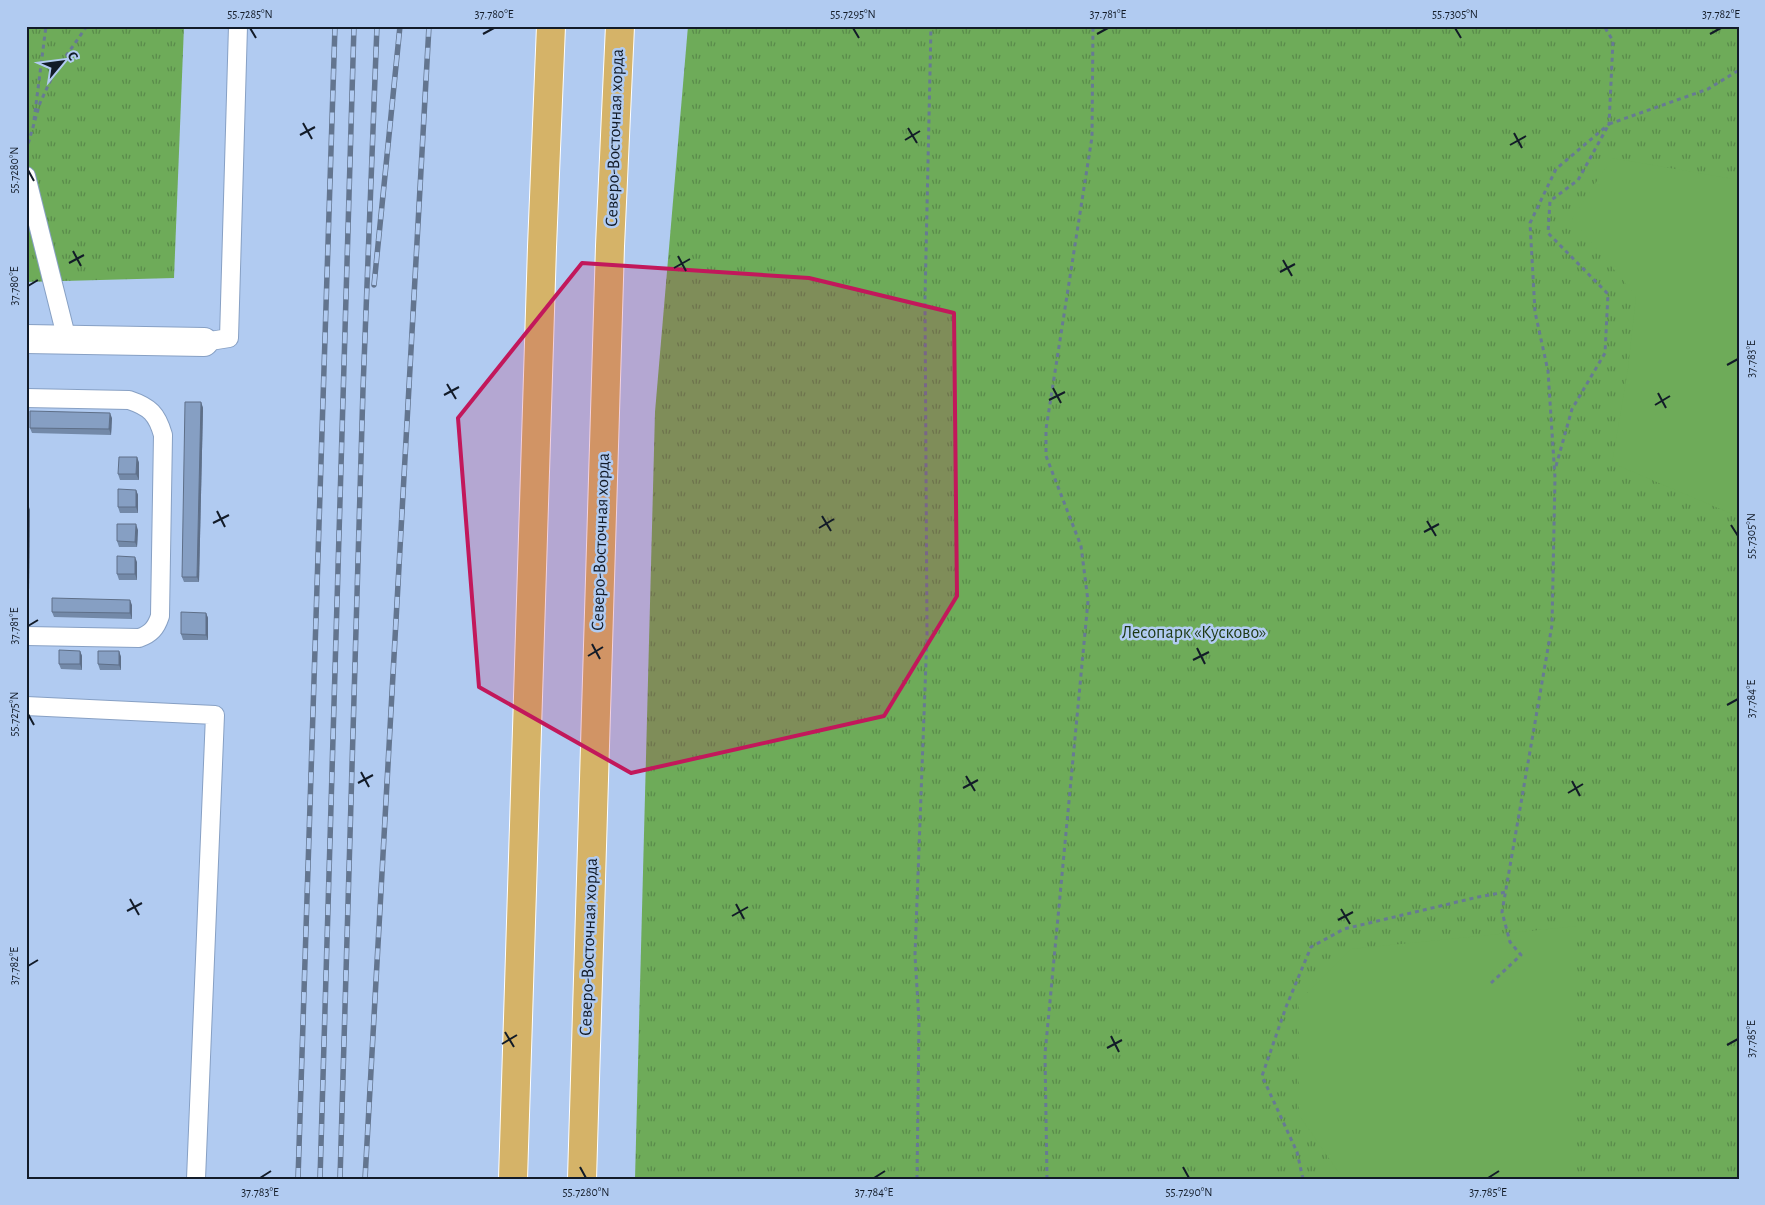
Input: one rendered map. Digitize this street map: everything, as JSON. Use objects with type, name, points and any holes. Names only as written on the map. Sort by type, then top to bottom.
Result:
[{"type":"main road","points":[[514,1179],[542,247],[551,26]]},
{"type":"main road","name":"Северо-Восточная хорда","points":[[582,1179],[610,256],[620,26]]},
{"type":"street","points":[[26,339],[204,342]]},
{"type":"lane","points":[[204,342],[230,338],[238,26]]},
{"type":"lane","points":[[26,176],[67,340]]},
{"type":"lane","points":[[26,398],[129,400],[142,404],[152,412],[160,423],[163,435],[160,616],[158,624],[153,631],[139,638],[26,636]]},
{"type":"lane","points":[[26,706],[215,715],[196,1179]]},
{"type":"path","points":[[32,133],[46,26]]},
{"type":"path","points":[[26,151],[40,103],[54,73],[87,26]]},
{"type":"path","points":[[917,1179],[919,1020],[915,955],[927,635],[925,299],[931,26]]},
{"type":"path","points":[[1047,1179],[1045,1054],[1088,600],[1081,546],[1046,456],[1046,429],[1092,137],[1093,26]]},
{"type":"path","points":[[1555,469],[1572,409],[1605,353],[1608,294],[1548,233],[1550,201],[1578,180],[1609,124],[1613,42],[1604,26]]},
{"type":"path","points":[[1491,983],[1521,955],[1510,942],[1502,912],[1552,625],[1555,469],[1548,371],[1535,312],[1530,223],[1556,169],[1609,124],[1708,89],[1739,70]]},
{"type":"path","points":[[1303,1179],[1297,1152],[1262,1076],[1286,1007],[1311,947],[1344,929],[1478,896],[1506,892]]},
{"type":"highlighted area","points":[[582,263],[809,278],[954,313],[957,596],[884,716],[631,773],[479,687],[458,418]]},
{"type":"green space","points":[[26,26],[184,26],[174,278],[26,282]]},
{"type":"green space","name":"Лесопарк «Кусково»","points":[[688,26],[1739,26],[1739,1179],[635,1179],[655,412]]},
{"type":"green space","points":[[1612,158],[1739,180],[1739,517],[1612,463],[1628,369],[1636,296],[1572,219]]},
{"type":"green space","points":[[1577,926],[1577,1179],[1339,1179],[1339,1173],[1299,1115],[1299,1001],[1351,949]]},
{"type":"building","points":[[185,402],[201,402],[197,577],[182,577]]},
{"type":"building","points":[[30,411],[110,413],[109,429],[30,428]]},
{"type":"building","points":[[119,457],[137,457],[136,474],[118,474]]},
{"type":"building","points":[[118,489],[136,490],[136,507],[118,507]]},
{"type":"building","points":[[26,504],[28,504],[27,585],[26,585]]},
{"type":"building","points":[[117,524],[136,524],[135,542],[117,541]]},
{"type":"building","points":[[117,556],[135,557],[135,574],[117,574]]},
{"type":"building","points":[[52,598],[130,600],[130,613],[52,612]]},
{"type":"building","points":[[181,612],[206,613],[206,635],[181,634]]},
{"type":"building","points":[[59,650],[80,651],[80,664],[59,664]]},
{"type":"building","points":[[98,651],[119,651],[119,665],[98,664]]},
{"type":"railway","points":[[298,1179],[335,26]]},
{"type":"railway","points":[[320,1179],[354,26]]},
{"type":"railway","points":[[340,1179],[363,389],[377,26]]},
{"type":"railway","points":[[374,285],[400,26]]},
{"type":"railway","points":[[365,1179],[429,26]]}]
